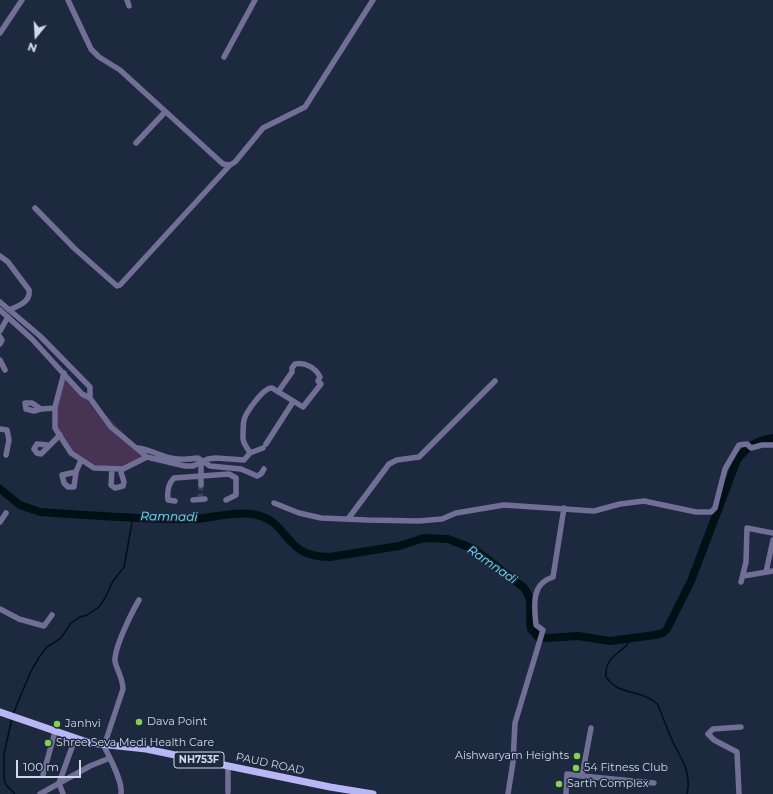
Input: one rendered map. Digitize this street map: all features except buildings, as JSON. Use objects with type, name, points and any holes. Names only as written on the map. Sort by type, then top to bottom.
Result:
[{"type":"main road","name":"PAUD ROAD","points":[[3,714],[75,739],[104,746],[146,750],[330,788],[373,794]]},
{"type":"street","points":[[0,33],[22,0]]},
{"type":"street","points":[[68,0],[90,50],[120,70],[223,164],[230,165]]},
{"type":"street","points":[[224,57],[255,0]]},
{"type":"street","points":[[35,208],[74,248],[116,286],[120,285],[230,165],[235,162],[263,128],[305,107],[373,0]]},
{"type":"street","points":[[136,143],[165,112]]},
{"type":"street","points":[[0,256],[8,262],[29,290],[26,301],[9,310]]},
{"type":"street","points":[[0,302],[40,336],[90,387],[90,398]]},
{"type":"street","points":[[0,310],[32,339],[82,394],[90,398],[111,427],[146,457],[185,466],[216,458],[244,460],[250,453],[264,446],[293,402]]},
{"type":"street","points":[[0,331],[8,317]]},
{"type":"street","points":[[0,337],[2,340],[0,344]]},
{"type":"street","points":[[0,360],[6,370]]},
{"type":"street","points":[[250,453],[244,444],[242,437],[244,420],[248,411],[266,389],[272,388],[278,392],[293,402],[303,407],[321,384],[318,382],[320,377],[318,372],[306,365],[295,364],[292,368],[292,372],[278,392]]},
{"type":"street","points":[[64,373],[55,408],[55,428],[71,453],[94,468],[123,469],[146,457]]},
{"type":"street","points":[[348,520],[390,464],[397,460],[419,457],[495,381]]},
{"type":"street","points":[[41,409],[55,408]]},
{"type":"street","points":[[0,429],[8,430],[9,440],[6,455]]},
{"type":"street","points":[[48,445],[60,435]]},
{"type":"street","points":[[274,503],[308,516],[348,520],[418,521],[442,519],[456,513],[504,505],[594,511],[620,504],[644,501],[696,512],[711,512],[715,508],[726,469],[739,445],[773,445]]},
{"type":"street","points":[[137,448],[148,449],[160,455],[174,459],[187,460],[198,458],[210,466],[241,469],[257,476],[261,474],[264,469]]},
{"type":"street","points":[[76,472],[81,460]]},
{"type":"street","points":[[201,485],[202,462]]},
{"type":"street","points":[[112,468],[111,485],[115,488],[123,486],[124,482],[120,469]]},
{"type":"street","points":[[175,501],[168,500],[168,486],[174,478],[229,474],[236,478],[236,495],[226,500]]},
{"type":"street","points":[[193,500],[206,499]]},
{"type":"street","points":[[508,794],[513,762],[515,723],[543,630],[536,625],[534,611],[536,592],[544,580],[553,577],[564,508]]},
{"type":"street","points":[[0,522],[6,513]]},
{"type":"street","points":[[773,533],[747,528],[746,562],[742,579],[773,570]]},
{"type":"street","points":[[766,572],[773,540]]},
{"type":"street","points":[[121,794],[122,790],[104,746],[122,689],[123,681],[115,659],[131,613],[139,600]]},
{"type":"street","points":[[0,610],[19,619],[44,626],[52,615]]},
{"type":"street","points":[[739,794],[737,752],[714,740],[708,734],[713,729],[741,727]]},
{"type":"street","points":[[582,776],[591,728]]},
{"type":"street","points":[[43,775],[55,732]]},
{"type":"street","points":[[64,794],[60,784],[75,739]]},
{"type":"street","points":[[40,794],[90,766],[110,758]]},
{"type":"street","points":[[228,766],[228,792]]},
{"type":"street","points":[[566,794],[567,774],[654,783]]},
{"type":"shaded area","points":[[64,373],[147,457],[123,469],[94,468],[71,453],[55,428],[55,407]]},
{"type":"waterway","name":"Ramnadi","points":[[0,489],[20,505],[40,512],[156,519],[195,519],[238,513],[252,514],[265,518],[274,523],[294,545],[302,551],[314,555],[330,557],[399,546],[424,538],[448,539],[474,549],[523,587],[527,592],[530,602],[531,629],[538,637],[578,636],[610,641],[655,635],[663,633],[667,629],[691,581],[737,460],[753,445],[773,438]]},
{"type":"waterway","points":[[13,714],[31,671],[40,656],[47,647],[61,638],[71,623],[99,607],[113,581],[124,567],[133,517]]},
{"type":"waterway","points":[[626,639],[628,644],[609,661],[606,677],[620,689],[649,698],[658,705],[687,772],[687,794]]},
{"type":"waterway","points":[[12,718],[4,754],[4,780],[6,785],[15,794]]},
{"type":"tunnel","points":[[200,499],[201,485]]},
{"type":"place","name":"Dava Point","points":[[139,722]]},
{"type":"place","name":"Janhvi","points":[[57,724]]},
{"type":"place","name":"Shree Seva Medi Health Care","points":[[48,743]]},
{"type":"place","name":"Aishwaryam Heights","points":[[577,756]]},
{"type":"place","name":"54 Fitness Club","points":[[576,768]]},
{"type":"place","name":"Sarth Complex","points":[[559,784]]}]
